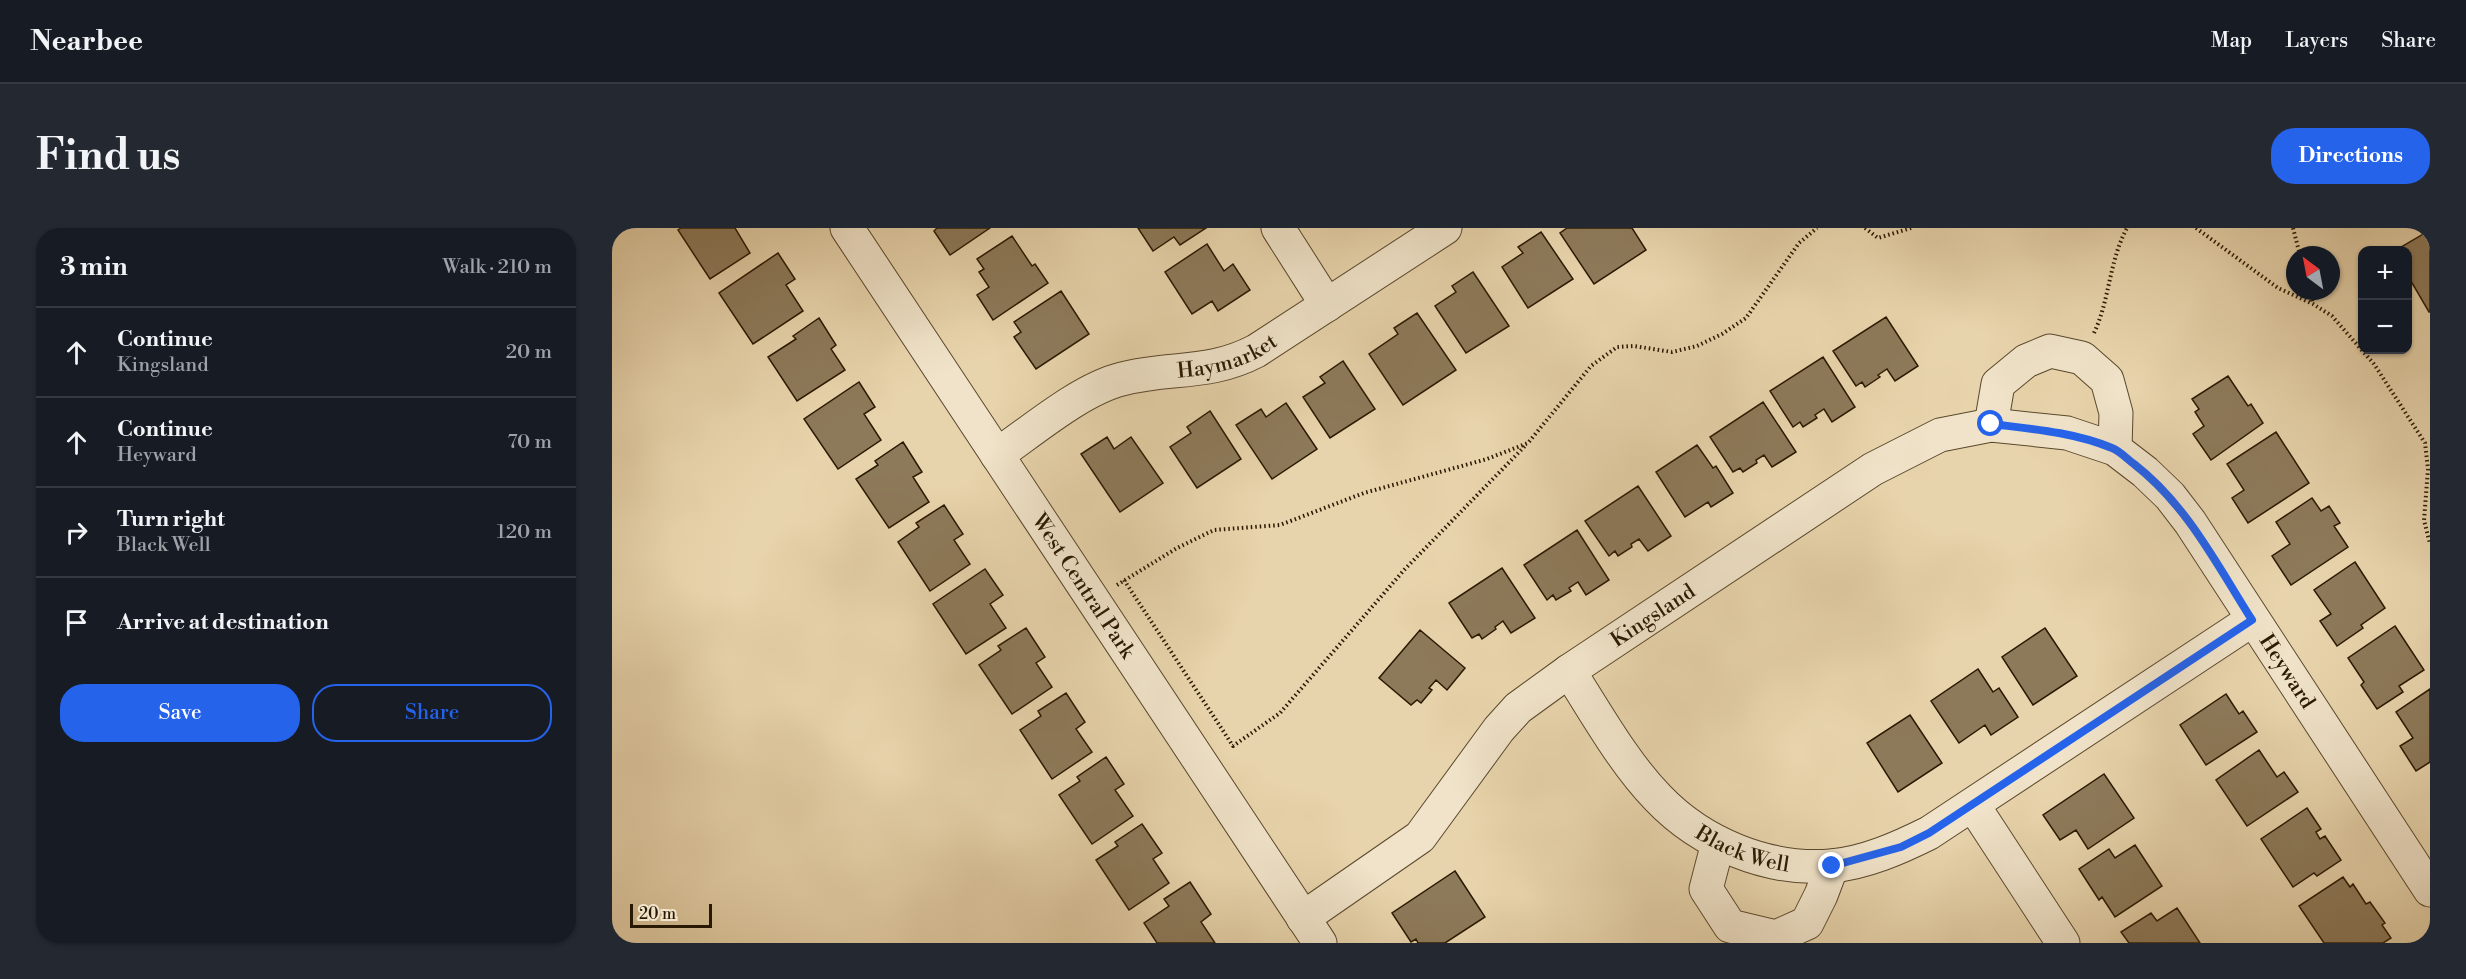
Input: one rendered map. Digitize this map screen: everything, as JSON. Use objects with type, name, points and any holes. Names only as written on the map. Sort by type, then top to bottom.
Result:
[{"type":"street","name":"West Central Park","points":[[847,228],[1311,931]]},
{"type":"street","points":[[1278,228],[1328,304]]},
{"type":"street","name":"Haymarket","points":[[997,455],[1103,385],[1124,378],[1213,368],[1235,362],[1256,351],[1445,228]]},
{"type":"street","points":[[1991,424],[1998,384],[2026,361],[2050,351],[2082,358],[2106,380],[2116,413],[2115,449]]},
{"type":"street","name":"Kingsland","points":[[1311,931],[1420,837],[1499,729],[1518,708],[1569,671],[1873,469],[1941,435],[1991,424],[2067,434]]},
{"type":"street","name":"Heyward","points":[[2067,434],[2115,449],[2145,472],[2170,496],[2190,522],[2430,890]]},
{"type":"street","name":"Black Well","points":[[1569,671],[1637,774],[1673,813],[1718,843],[1744,854],[1798,866],[1832,866],[1901,847],[1929,833],[1974,806],[2252,620]]},
{"type":"street","points":[[1974,806],[2063,943]]},
{"type":"street","points":[[1718,843],[1706,889],[1730,926],[1776,937],[1807,923],[1832,866]]},
{"type":"path","points":[[1124,580],[1233,746],[1280,713],[1405,569],[1528,443],[1591,366],[1617,347],[1634,346],[1672,352],[1689,348],[1722,334],[1746,318],[1800,243],[1817,228]]},
{"type":"path","points":[[1865,228],[1878,238],[1911,228]]},
{"type":"path","points":[[2082,358],[2099,321],[2118,245],[2127,228]]},
{"type":"path","points":[[2196,228],[2278,288],[2313,304],[2332,316],[2374,364],[2425,443],[2428,469],[2424,520],[2430,544]]},
{"type":"path","points":[[2293,228],[2298,246]]},
{"type":"path","points":[[2312,300],[2313,304]]},
{"type":"path","points":[[1093,601],[1177,548],[1214,530],[1280,525],[1364,493],[1487,459],[1528,443]]},
{"type":"building","points":[[681,228],[735,228],[750,253],[710,279],[678,230]]},
{"type":"building","points":[[937,228],[990,228],[950,255],[934,231]]},
{"type":"building","points":[[1138,228],[1206,228],[1180,245],[1174,237],[1153,251]]},
{"type":"building","points":[[1567,228],[1632,228],[1646,250],[1594,284],[1560,233]]},
{"type":"building","points":[[2430,230],[2430,312],[2412,283],[2412,246],[2403,246]]},
{"type":"building","points":[[1541,232],[1573,279],[1528,308],[1502,267],[1523,253],[1518,247]]},
{"type":"building","points":[[1012,236],[1032,266],[1035,264],[1048,283],[993,320],[977,295],[989,287],[979,272],[984,269],[977,259]]},
{"type":"building","points":[[1207,244],[1224,271],[1233,264],[1250,290],[1218,311],[1212,301],[1192,314],[1165,272]]},
{"type":"building","points":[[778,253],[795,279],[786,285],[803,311],[753,344],[719,293]]},
{"type":"building","points":[[1473,272],[1509,326],[1466,353],[1435,306],[1456,292],[1452,286]]},
{"type":"building","points":[[1061,291],[1089,334],[1036,369],[1014,337],[1021,332],[1014,322]]},
{"type":"building","points":[[1417,313],[1456,370],[1403,405],[1369,354],[1398,334],[1394,328]]},
{"type":"building","points":[[1886,317],[1918,366],[1895,381],[1887,369],[1865,387],[1862,382],[1856,386],[1833,351]]},
{"type":"building","points":[[819,318],[836,345],[831,349],[845,370],[797,401],[768,357],[796,339],[793,336]]},
{"type":"building","points":[[1823,357],[1855,407],[1832,422],[1824,409],[1815,415],[1817,418],[1803,427],[1800,422],[1793,427],[1770,391]]},
{"type":"building","points":[[1343,361],[1375,409],[1330,438],[1303,397],[1325,383],[1320,377]]},
{"type":"building","points":[[2228,376],[2248,406],[2251,404],[2263,423],[2211,460],[2193,434],[2204,426],[2195,412],[2199,409],[2192,399]]},
{"type":"building","points":[[859,382],[875,407],[864,414],[881,440],[838,469],[804,419]]},
{"type":"building","points":[[1763,402],[1796,452],[1772,467],[1764,455],[1756,460],[1757,463],[1743,472],[1740,468],[1733,472],[1710,437]]},
{"type":"building","points":[[1286,403],[1317,449],[1272,479],[1236,425],[1261,409],[1266,417]]},
{"type":"building","points":[[1210,411],[1241,459],[1197,488],[1170,447],[1191,433],[1187,427]]},
{"type":"building","points":[[2276,432],[2309,483],[2248,523],[2232,498],[2244,490],[2227,464]]},
{"type":"building","points":[[1107,437],[1114,449],[1131,437],[1163,483],[1120,512],[1081,454]]},
{"type":"building","points":[[903,442],[922,472],[913,477],[929,502],[889,528],[856,479],[878,465],[875,461]]},
{"type":"building","points":[[1697,445],[1713,468],[1716,466],[1733,493],[1711,507],[1708,502],[1685,517],[1656,472]]},
{"type":"building","points":[[1638,486],[1671,536],[1648,551],[1639,539],[1631,544],[1632,547],[1618,556],[1615,551],[1609,556],[1585,521]]},
{"type":"building","points":[[2312,498],[2321,511],[2329,506],[2340,523],[2334,526],[2348,547],[2291,585],[2272,556],[2290,544],[2276,522]]},
{"type":"building","points":[[944,505],[963,534],[954,540],[970,564],[930,591],[898,542],[919,527],[916,523]]},
{"type":"building","points":[[1577,530],[1609,580],[1586,595],[1578,582],[1569,588],[1571,591],[1556,600],[1553,595],[1547,600],[1524,565]]},
{"type":"building","points":[[2355,562],[2385,608],[2361,625],[2363,628],[2337,646],[2320,621],[2331,614],[2314,590]]},
{"type":"building","points":[[1502,568],[1535,618],[1511,633],[1503,621],[1482,639],[1479,634],[1472,638],[1449,603]]},
{"type":"building","points":[[985,569],[1003,595],[990,604],[1006,628],[966,654],[933,604]]},
{"type":"building","points":[[2395,626],[2424,670],[2399,686],[2403,692],[2377,709],[2361,685],[2364,682],[2348,658]]},
{"type":"building","points":[[1026,628],[1045,657],[1036,663],[1052,687],[1012,714],[979,665],[1001,650],[998,646]]},
{"type":"building","points":[[2045,628],[2077,676],[2033,705],[2002,657]]},
{"type":"building","points":[[1420,630],[1465,668],[1447,690],[1436,680],[1429,688],[1432,690],[1421,703],[1417,700],[1411,705],[1379,678]]},
{"type":"building","points":[[1978,669],[1993,692],[1999,688],[2018,717],[1991,735],[1985,725],[1959,743],[1931,701]]},
{"type":"building","points":[[2430,689],[2430,762],[2416,771],[2400,746],[2413,738],[2396,712]]},
{"type":"building","points":[[1066,693],[1085,722],[1076,729],[1092,752],[1052,779],[1020,730],[1041,716],[1038,711]]},
{"type":"building","points":[[2226,694],[2239,714],[2243,711],[2257,732],[2206,765],[2180,725]]},
{"type":"building","points":[[1910,715],[1942,763],[1898,792],[1867,743]]},
{"type":"building","points":[[2259,750],[2277,777],[2284,772],[2298,792],[2247,826],[2216,780]]},
{"type":"building","points":[[1106,757],[1124,784],[1115,790],[1133,816],[1092,844],[1059,795],[1080,781],[1077,777]]},
{"type":"building","points":[[2104,774],[2134,818],[2088,849],[2076,830],[2060,840],[2043,815]]},
{"type":"building","points":[[2307,808],[2321,829],[2316,832],[2320,839],[2325,836],[2341,860],[2317,876],[2314,873],[2293,887],[2261,839]]},
{"type":"building","points":[[1142,824],[1162,853],[1153,859],[1169,883],[1129,910],[1096,860],[1118,846],[1115,842]]},
{"type":"building","points":[[2135,845],[2162,886],[2115,917],[2102,897],[2099,900],[2079,869],[2109,849],[2115,858]]},
{"type":"building","points":[[1455,871],[1485,917],[1445,943],[1418,943],[1416,939],[1411,942],[1392,913]]},
{"type":"building","points":[[2343,877],[2350,887],[2353,884],[2366,904],[2370,902],[2385,923],[2382,925],[2391,938],[2383,943],[2324,943],[2299,906]]},
{"type":"building","points":[[1190,882],[1211,914],[1201,922],[1215,943],[1157,943],[1144,923],[1169,906],[1164,899]]},
{"type":"building","points":[[2177,908],[2200,943],[2129,943],[2121,932],[2151,913],[2157,921]]},
{"type":"route","points":[[1832,866],[1901,847],[1929,833],[1974,806],[2252,620],[2190,522],[2170,496],[2145,472],[2115,449],[2067,434],[1991,424]]}]
